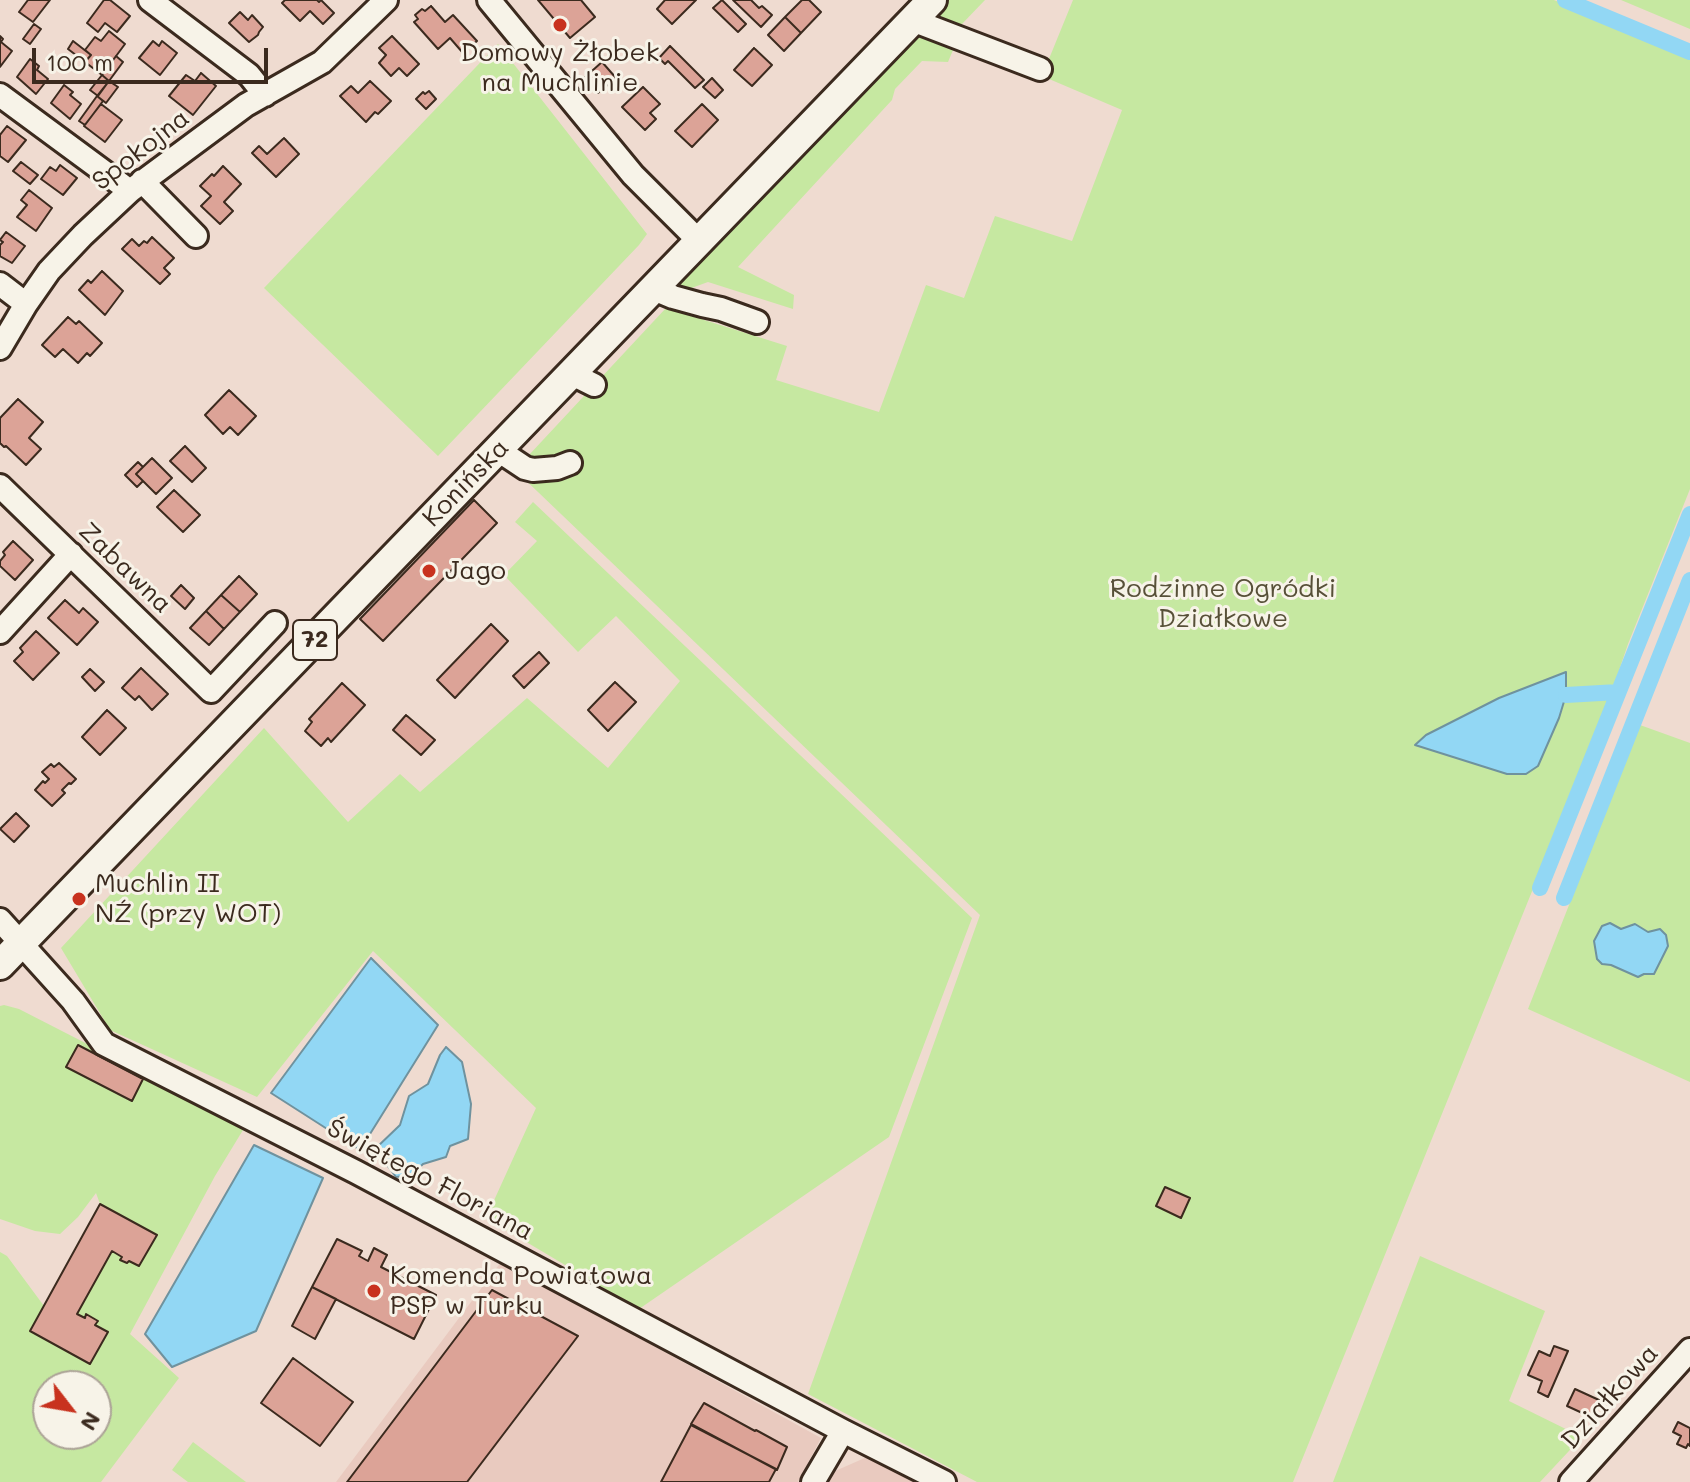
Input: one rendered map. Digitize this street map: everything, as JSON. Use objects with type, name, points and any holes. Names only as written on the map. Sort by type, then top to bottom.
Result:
[{"type":"main road","name":"Konińska","points":[[0,965],[498,450],[583,380],[654,289],[922,10]]},
{"type":"street","points":[[150,0],[249,75],[265,95]]},
{"type":"street","name":"Spokojna","points":[[0,348],[49,271],[136,186],[246,105],[322,62],[386,0]]},
{"type":"street","points":[[489,0],[633,175],[699,241]]},
{"type":"street","points":[[922,10],[1040,69]]},
{"type":"street","points":[[0,95],[136,186],[196,236]]},
{"type":"street","points":[[0,284],[26,304]]},
{"type":"street","points":[[654,289],[757,322]]},
{"type":"street","points":[[498,450],[533,470],[542,471],[570,463]]},
{"type":"street","name":"Zabawna","points":[[0,486],[211,691],[275,623]]},
{"type":"street","points":[[0,632],[71,554]]},
{"type":"street","name":"Świętego Floriana","points":[[0,920],[73,1001],[104,1044],[356,1172],[843,1431]]},
{"type":"street","name":"Działkowa","points":[[1571,1482],[1690,1350]]},
{"type":"street","points":[[813,1482],[843,1431],[944,1482]]},
{"type":"shaded area","points":[[501,1262],[821,1438],[798,1482],[336,1482]]},
{"type":"shaded area","points":[[867,1457],[917,1482],[822,1482],[826,1475]]},
{"type":"green space","points":[[941,0],[985,0],[961,25],[930,12]]},
{"type":"green space","name":"Rodzinne Ogródki Działkowe","points":[[1073,0],[1554,0],[1690,58],[1690,489],[1628,644],[1607,706],[1293,1482],[977,1482],[808,1394],[980,915],[515,470],[666,308],[787,346],[776,380],[879,412],[926,285],[964,298],[995,216],[1072,241],[1122,110],[1042,76]]},
{"type":"green space","points":[[1621,0],[1690,0],[1690,29]]},
{"type":"green space","points":[[922,32],[956,43],[948,62],[922,61],[895,89],[892,100],[738,267],[794,295],[793,309],[708,282],[686,290],[670,281],[905,37]]},
{"type":"green space","points":[[498,44],[647,234],[438,456],[264,288]]},
{"type":"green space","points":[[533,502],[972,918],[889,1137],[639,1309],[486,1218],[536,1108],[373,951],[257,1097],[110,1030],[61,948],[264,728],[348,822],[400,774],[420,792],[527,698],[608,768],[680,681],[616,616],[578,652],[504,575],[537,541],[515,522]]},
{"type":"green space","points":[[1640,725],[1690,743],[1690,1082],[1528,1009]]},
{"type":"green space","points":[[4,1005],[19,1009],[343,1175],[341,1178],[243,1130],[130,1334],[179,1378],[101,1482],[0,1482],[0,1252],[7,1256],[44,1306],[30,1331],[90,1364],[108,1332],[95,1325],[97,1320],[87,1314],[85,1318],[77,1314],[112,1251],[122,1257],[121,1260],[139,1266],[156,1235],[100,1204],[96,1193],[60,1234],[35,1231],[0,1219],[0,1006]],"holes":[[[78,1045],[143,1078],[132,1100],[66,1066]]]},
{"type":"green space","points":[[1420,1256],[1545,1311],[1509,1401],[1582,1437],[1540,1482],[1333,1482]]},
{"type":"green space","points":[[193,1442],[246,1482],[188,1482],[172,1470]]},
{"type":"water","points":[[1566,672],[1566,695],[1559,718],[1538,766],[1526,774],[1507,774],[1415,745],[1426,735],[1499,698]]},
{"type":"water","points":[[1610,923],[1621,929],[1635,924],[1648,932],[1660,929],[1666,935],[1668,946],[1654,974],[1638,977],[1602,964],[1597,959],[1594,941],[1602,926]]},
{"type":"water","points":[[371,958],[438,1025],[360,1150],[271,1093]]},
{"type":"water","points":[[446,1047],[462,1062],[471,1104],[468,1139],[450,1146],[446,1157],[423,1164],[412,1175],[396,1177],[375,1149],[400,1125],[409,1096],[428,1084]]},
{"type":"water","points":[[254,1145],[323,1178],[256,1331],[172,1367],[145,1334]]},
{"type":"building","points":[[28,0],[50,0],[33,22],[19,12]]},
{"type":"building","points":[[104,0],[110,0],[130,16],[117,32],[105,23],[98,32],[87,23]]},
{"type":"building","points":[[285,0],[321,0],[334,13],[323,24],[310,11],[300,21],[282,3]]},
{"type":"building","points":[[538,0],[581,0],[595,17],[570,38]]},
{"type":"building","points":[[665,0],[696,0],[672,24],[657,9]]},
{"type":"building","points":[[722,0],[746,24],[738,32],[713,8]]},
{"type":"building","points":[[733,0],[751,0],[772,15],[761,27]]},
{"type":"building","points":[[802,0],[809,0],[821,12],[801,33],[785,17]]},
{"type":"building","points":[[431,6],[445,22],[453,15],[477,41],[463,53],[450,38],[438,49],[414,22],[418,19],[415,15]]},
{"type":"building","points":[[240,12],[248,20],[252,15],[263,27],[249,42],[229,23]]},
{"type":"building","points":[[785,17],[801,33],[784,51],[768,35]]},
{"type":"building","points":[[34,24],[41,29],[30,44],[23,39]]},
{"type":"building","points":[[109,31],[125,44],[102,75],[85,62],[91,55],[85,50],[95,37],[101,41]]},
{"type":"building","points":[[0,36],[3,39],[1,42],[12,51],[0,67]]},
{"type":"building","points":[[392,36],[419,64],[407,76],[399,68],[391,76],[379,63],[386,55],[379,48]]},
{"type":"building","points":[[73,41],[91,55],[85,62],[68,49]]},
{"type":"building","points":[[153,41],[159,46],[162,41],[177,53],[160,75],[139,58]]},
{"type":"building","points":[[670,46],[704,80],[695,88],[668,61],[665,64],[659,58]]},
{"type":"building","points":[[754,48],[772,65],[752,86],[734,70]]},
{"type":"building","points":[[116,56],[123,62],[109,81],[102,75]]},
{"type":"building","points":[[30,59],[48,79],[36,94],[17,77]]},
{"type":"building","points":[[602,62],[616,78],[598,93],[584,78]]},
{"type":"building","points":[[201,73],[216,86],[193,115],[169,96],[186,75],[195,81]]},
{"type":"building","points":[[102,75],[109,81],[98,96],[90,90]]},
{"type":"building","points":[[712,78],[723,90],[715,98],[703,87]]},
{"type":"building","points":[[109,81],[118,87],[106,103],[97,96]]},
{"type":"building","points":[[370,81],[391,101],[366,122],[340,96],[351,86],[358,93]]},
{"type":"building","points":[[64,85],[81,104],[70,119],[51,103]]},
{"type":"building","points":[[643,87],[660,104],[650,113],[656,119],[645,130],[622,107]]},
{"type":"building","points":[[429,91],[436,99],[426,109],[416,99]]},
{"type":"building","points":[[97,96],[103,101],[85,125],[79,121]]},
{"type":"building","points":[[101,104],[122,120],[105,142],[84,126]]},
{"type":"building","points":[[702,104],[718,120],[692,147],[675,131]]},
{"type":"building","points":[[7,126],[26,140],[8,162],[0,156],[0,135]]},
{"type":"building","points":[[284,138],[299,154],[276,177],[252,153],[259,146],[267,154]]},
{"type":"building","points":[[21,162],[38,175],[30,184],[13,171]]},
{"type":"building","points":[[60,165],[77,178],[63,195],[41,179],[50,167],[56,171]]},
{"type":"building","points":[[223,166],[241,184],[224,202],[233,211],[220,224],[201,206],[211,196],[200,186]]},
{"type":"building","points":[[29,190],[52,208],[36,231],[17,217],[27,205],[21,200]]},
{"type":"building","points":[[6,232],[25,246],[12,263],[0,256],[3,242],[0,240]]},
{"type":"building","points":[[152,237],[174,258],[164,268],[170,274],[160,284],[122,249],[132,239],[139,246]]},
{"type":"building","points":[[102,271],[123,291],[105,315],[79,290]]},
{"type":"building","points":[[68,317],[76,324],[79,321],[102,343],[78,363],[63,349],[55,357],[42,345]]},
{"type":"building","points":[[229,390],[256,416],[238,435],[230,427],[223,434],[205,415]]},
{"type":"building","points":[[18,399],[43,422],[29,438],[41,449],[26,465],[0,443],[0,418]]},
{"type":"building","points":[[185,446],[206,468],[192,482],[170,461]]},
{"type":"building","points":[[152,458],[172,478],[156,494],[136,474]]},
{"type":"building","points":[[138,462],[143,467],[136,474],[143,481],[137,487],[125,475]]},
{"type":"building","points":[[174,490],[200,515],[183,532],[157,507]]},
{"type":"building","name":"Jago","points":[[474,500],[497,523],[383,641],[360,619]]},
{"type":"building","points":[[13,541],[33,560],[15,580],[0,566],[5,555],[3,552]]},
{"type":"building","points":[[239,576],[257,594],[240,612],[221,595]]},
{"type":"building","points":[[181,585],[194,598],[185,609],[171,596]]},
{"type":"building","points":[[221,595],[240,612],[224,629],[206,611]]},
{"type":"building","points":[[65,600],[79,613],[83,608],[98,622],[77,645],[48,618]]},
{"type":"building","points":[[206,611],[224,629],[209,645],[190,628]]},
{"type":"building","points":[[491,624],[508,641],[455,698],[437,680]]},
{"type":"building","points":[[36,631],[59,653],[33,680],[14,661],[23,652],[20,648]]},
{"type":"building","points":[[539,652],[549,663],[524,688],[513,676]]},
{"type":"building","points":[[141,668],[168,694],[152,710],[139,696],[135,700],[122,688]]},
{"type":"building","points":[[90,669],[104,682],[95,691],[82,677]]},
{"type":"building","points":[[615,682],[636,702],[608,731],[588,710]]},
{"type":"building","points":[[342,683],[365,705],[331,742],[328,738],[321,746],[305,731],[312,722],[309,719]]},
{"type":"building","points":[[107,710],[126,728],[100,755],[82,737]]},
{"type":"building","points":[[406,715],[435,740],[421,755],[393,730]]},
{"type":"building","points":[[59,763],[76,779],[62,790],[65,793],[52,806],[35,790],[49,779],[42,772],[51,764],[54,767]]},
{"type":"building","points":[[16,813],[29,826],[14,842],[0,829]]},
{"type":"building","points":[[78,1045],[143,1079],[132,1101],[66,1067]]},
{"type":"building","points":[[1165,1187],[1190,1198],[1181,1218],[1156,1206]]},
{"type":"building","points":[[100,1204],[157,1235],[139,1266],[120,1260],[122,1257],[112,1251],[77,1314],[85,1318],[86,1314],[98,1321],[95,1325],[108,1332],[90,1364],[30,1331]]},
{"type":"building","name":"Komenda Powiatowa PSP w Turku","points":[[337,1239],[362,1251],[359,1256],[368,1261],[374,1248],[387,1255],[381,1267],[436,1295],[414,1339],[312,1287]]},
{"type":"building","points":[[312,1287],[336,1299],[315,1339],[292,1326]]},
{"type":"building","points":[[492,1290],[578,1336],[467,1482],[347,1482]]},
{"type":"building","points":[[1554,1346],[1568,1351],[1548,1397],[1538,1392],[1542,1381],[1528,1375],[1539,1351],[1550,1356]]},
{"type":"building","points":[[293,1358],[353,1402],[320,1446],[261,1403]]},
{"type":"building","points":[[1575,1389],[1599,1400],[1591,1417],[1567,1406]]},
{"type":"building","points":[[704,1403],[787,1447],[777,1470],[691,1424]]},
{"type":"building","points":[[1678,1422],[1690,1428],[1690,1446],[1688,1444],[1686,1448],[1677,1444],[1681,1436],[1673,1432]]},
{"type":"building","points":[[691,1425],[776,1469],[769,1482],[661,1482]]},
{"type":"waterway","points":[[1565,0],[1690,52]]},
{"type":"waterway","points":[[1540,888],[1690,514]]},
{"type":"waterway","points":[[1564,898],[1690,580]]},
{"type":"waterway","points":[[1566,695],[1618,692]]},
{"type":"place","name":"Domowy Żłobek na Muchlinie","points":[[560,25]]},
{"type":"place","name":"Jago","points":[[429,571]]},
{"type":"place","name":"Muchlin II NŹ (przy WOT)","points":[[79,899]]},
{"type":"place","name":"Komenda Powiatowa PSP w Turku","points":[[374,1291]]}]
